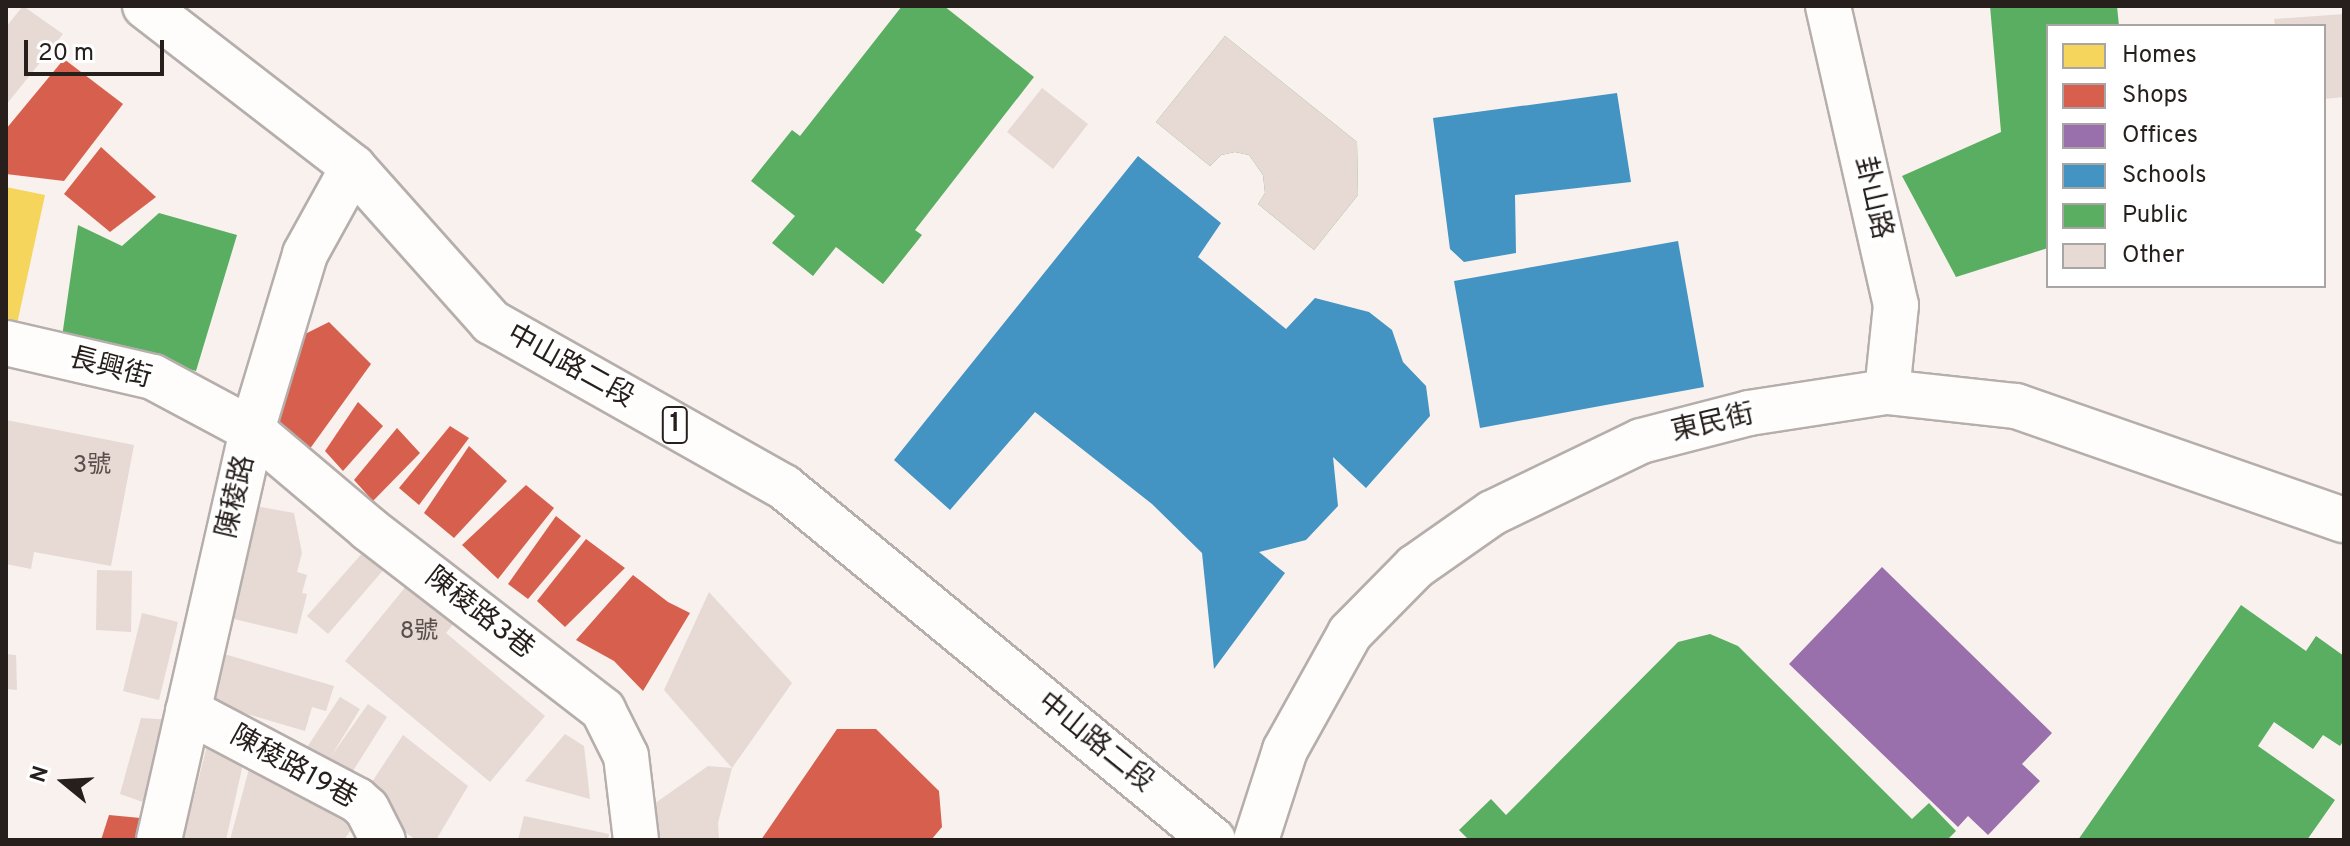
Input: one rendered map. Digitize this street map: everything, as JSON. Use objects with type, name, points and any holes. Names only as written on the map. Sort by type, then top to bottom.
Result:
[{"type":"main road","name":"中山路二段","points":[[145,6],[353,167],[491,322],[784,487],[1213,840]]},
{"type":"main road","name":"卦山路","points":[[1828,6],[1896,305],[1887,392]]},
{"type":"main road","name":"陳稜路","points":[[159,840],[252,430],[305,254],[353,167]]},
{"type":"main road","name":"長興街","points":[[6,343],[153,377],[252,430]]},
{"type":"main road","name":"東民街","points":[[1256,840],[1285,750],[1350,633],[1415,567],[1492,513],[1641,441],[1749,413],[1887,392],[2016,406],[2344,520]]},
{"type":"main road","name":"陳稜路3巷","points":[[252,430],[369,529],[603,710],[626,756],[636,840]]},
{"type":"main road","name":"陳稜路19巷","points":[[188,711],[357,800],[367,809],[383,840]]},
{"type":"building: Homes","points":[[6,187],[45,195],[17,324],[6,322]]},
{"type":"building: Shops","points":[[64,59],[123,104],[64,181],[6,174],[6,129]]},
{"type":"building: Shops","points":[[101,147],[156,197],[110,232],[64,194]]},
{"type":"building: Shops","points":[[329,322],[371,364],[309,450],[270,418],[293,340]]},
{"type":"building: Shops","points":[[358,402],[383,426],[343,471],[325,451]]},
{"type":"building: Shops","points":[[450,426],[469,438],[419,505],[399,488]]},
{"type":"building: Shops","points":[[397,428],[420,453],[373,501],[354,480]]},
{"type":"building: Shops","points":[[469,446],[507,481],[454,538],[424,513]]},
{"type":"building: Shops","points":[[526,485],[554,508],[498,579],[462,545]]},
{"type":"building: Shops","points":[[556,516],[581,536],[528,599],[508,584]]},
{"type":"building: Shops","points":[[586,539],[625,568],[565,627],[537,601]]},
{"type":"building: Shops","points":[[633,575],[668,602],[690,613],[643,691],[614,661],[576,640]]},
{"type":"building: Shops","points":[[837,729],[876,729],[939,791],[942,827],[931,840],[761,840]]},
{"type":"building: Shops","points":[[109,815],[151,819],[146,840],[101,840]]},
{"type":"building: Offices","points":[[1882,567],[2052,733],[2022,764],[2040,781],[1988,835],[1968,816],[1958,827],[1789,664]]},
{"type":"building: Schools","points":[[1617,93],[1631,182],[1515,195],[1516,253],[1464,262],[1450,249],[1433,118]]},
{"type":"building: Schools","points":[[1138,156],[1221,223],[1198,257],[1286,329],[1315,298],[1369,312],[1392,330],[1403,362],[1426,386],[1430,416],[1366,488],[1333,457],[1338,506],[1306,540],[1259,552],[1285,573],[1214,669],[1202,553],[1152,504],[1035,412],[950,510],[894,460]]},
{"type":"building: Schools","points":[[1678,241],[1704,387],[1480,428],[1454,281]]},
{"type":"building: Public","points":[[902,6],[944,6],[1034,77],[915,230],[922,235],[883,284],[836,247],[813,276],[772,243],[795,216],[751,181],[792,130],[800,136]]},
{"type":"building: Public","points":[[1990,6],[2117,6],[2119,24],[2046,24],[2046,249],[1956,277],[1902,176],[2001,132]]},
{"type":"building: Public","points":[[1225,36],[1357,142],[1358,195],[1314,250],[1258,204],[1265,193],[1263,175],[1249,155],[1235,152],[1221,155],[1210,166],[1156,122]]},
{"type":"building: Public","points":[[159,213],[237,235],[196,371],[62,337],[78,225],[122,246]]},
{"type":"building: Public","points":[[2241,605],[2306,651],[2316,636],[2344,656],[2344,740],[2340,746],[2323,735],[2313,749],[2274,722],[2258,746],[2335,800],[2307,840],[2078,840]]},
{"type":"building: Public","points":[[1710,634],[1738,646],[1912,819],[1929,803],[1956,831],[1947,840],[1469,840],[1459,830],[1491,799],[1506,815],[1678,642]]},
{"type":"building: Other","points":[[23,6],[63,34],[6,105],[6,27]]},
{"type":"building: Other","points":[[2344,14],[2344,97],[2326,99],[2326,24],[2275,24],[2274,19]]},
{"type":"building: Other","points":[[1225,36],[1357,142],[1358,195],[1314,250],[1258,204],[1265,193],[1263,175],[1249,155],[1235,152],[1221,155],[1210,166],[1156,122]]},
{"type":"building: Other","points":[[1042,88],[1088,124],[1053,169],[1007,132]]},
{"type":"building: Other","points":[[6,420],[134,445],[111,566],[34,552],[31,569],[6,564]]},
{"type":"building: Other","points":[[255,506],[294,513],[302,553],[297,572],[307,575],[302,593],[307,594],[297,634],[226,617]]},
{"type":"building: Other","points":[[372,542],[392,560],[328,634],[307,616]]},
{"type":"building: Other","points":[[97,570],[132,571],[131,632],[96,630]]},
{"type":"building: Other","points":[[407,585],[454,623],[446,633],[545,716],[490,782],[345,661]]},
{"type":"building: Other","points":[[709,592],[792,683],[732,768],[664,690]]},
{"type":"building: Other","points":[[142,613],[178,622],[159,700],[123,691]]},
{"type":"building: Other","points":[[217,652],[334,686],[326,711],[312,707],[305,731],[210,703]]},
{"type":"building: Other","points":[[6,654],[16,655],[17,690],[6,689]]},
{"type":"building: Other","points":[[340,697],[360,709],[330,758],[368,704],[387,717],[346,782],[298,761]]},
{"type":"building: Other","points":[[141,718],[175,720],[157,807],[120,794]]},
{"type":"building: Other","points":[[211,730],[247,746],[226,840],[183,840]]},
{"type":"building: Other","points":[[565,734],[584,746],[590,799],[525,781]]},
{"type":"building: Other","points":[[403,735],[468,786],[436,840],[416,840],[360,800]]},
{"type":"building: Other","points":[[254,750],[365,810],[344,840],[230,840]]},
{"type":"building: Other","points":[[708,766],[732,768],[718,823],[719,840],[655,840],[651,806]]},
{"type":"building: Other","points":[[524,816],[609,834],[608,840],[518,840]]}]
